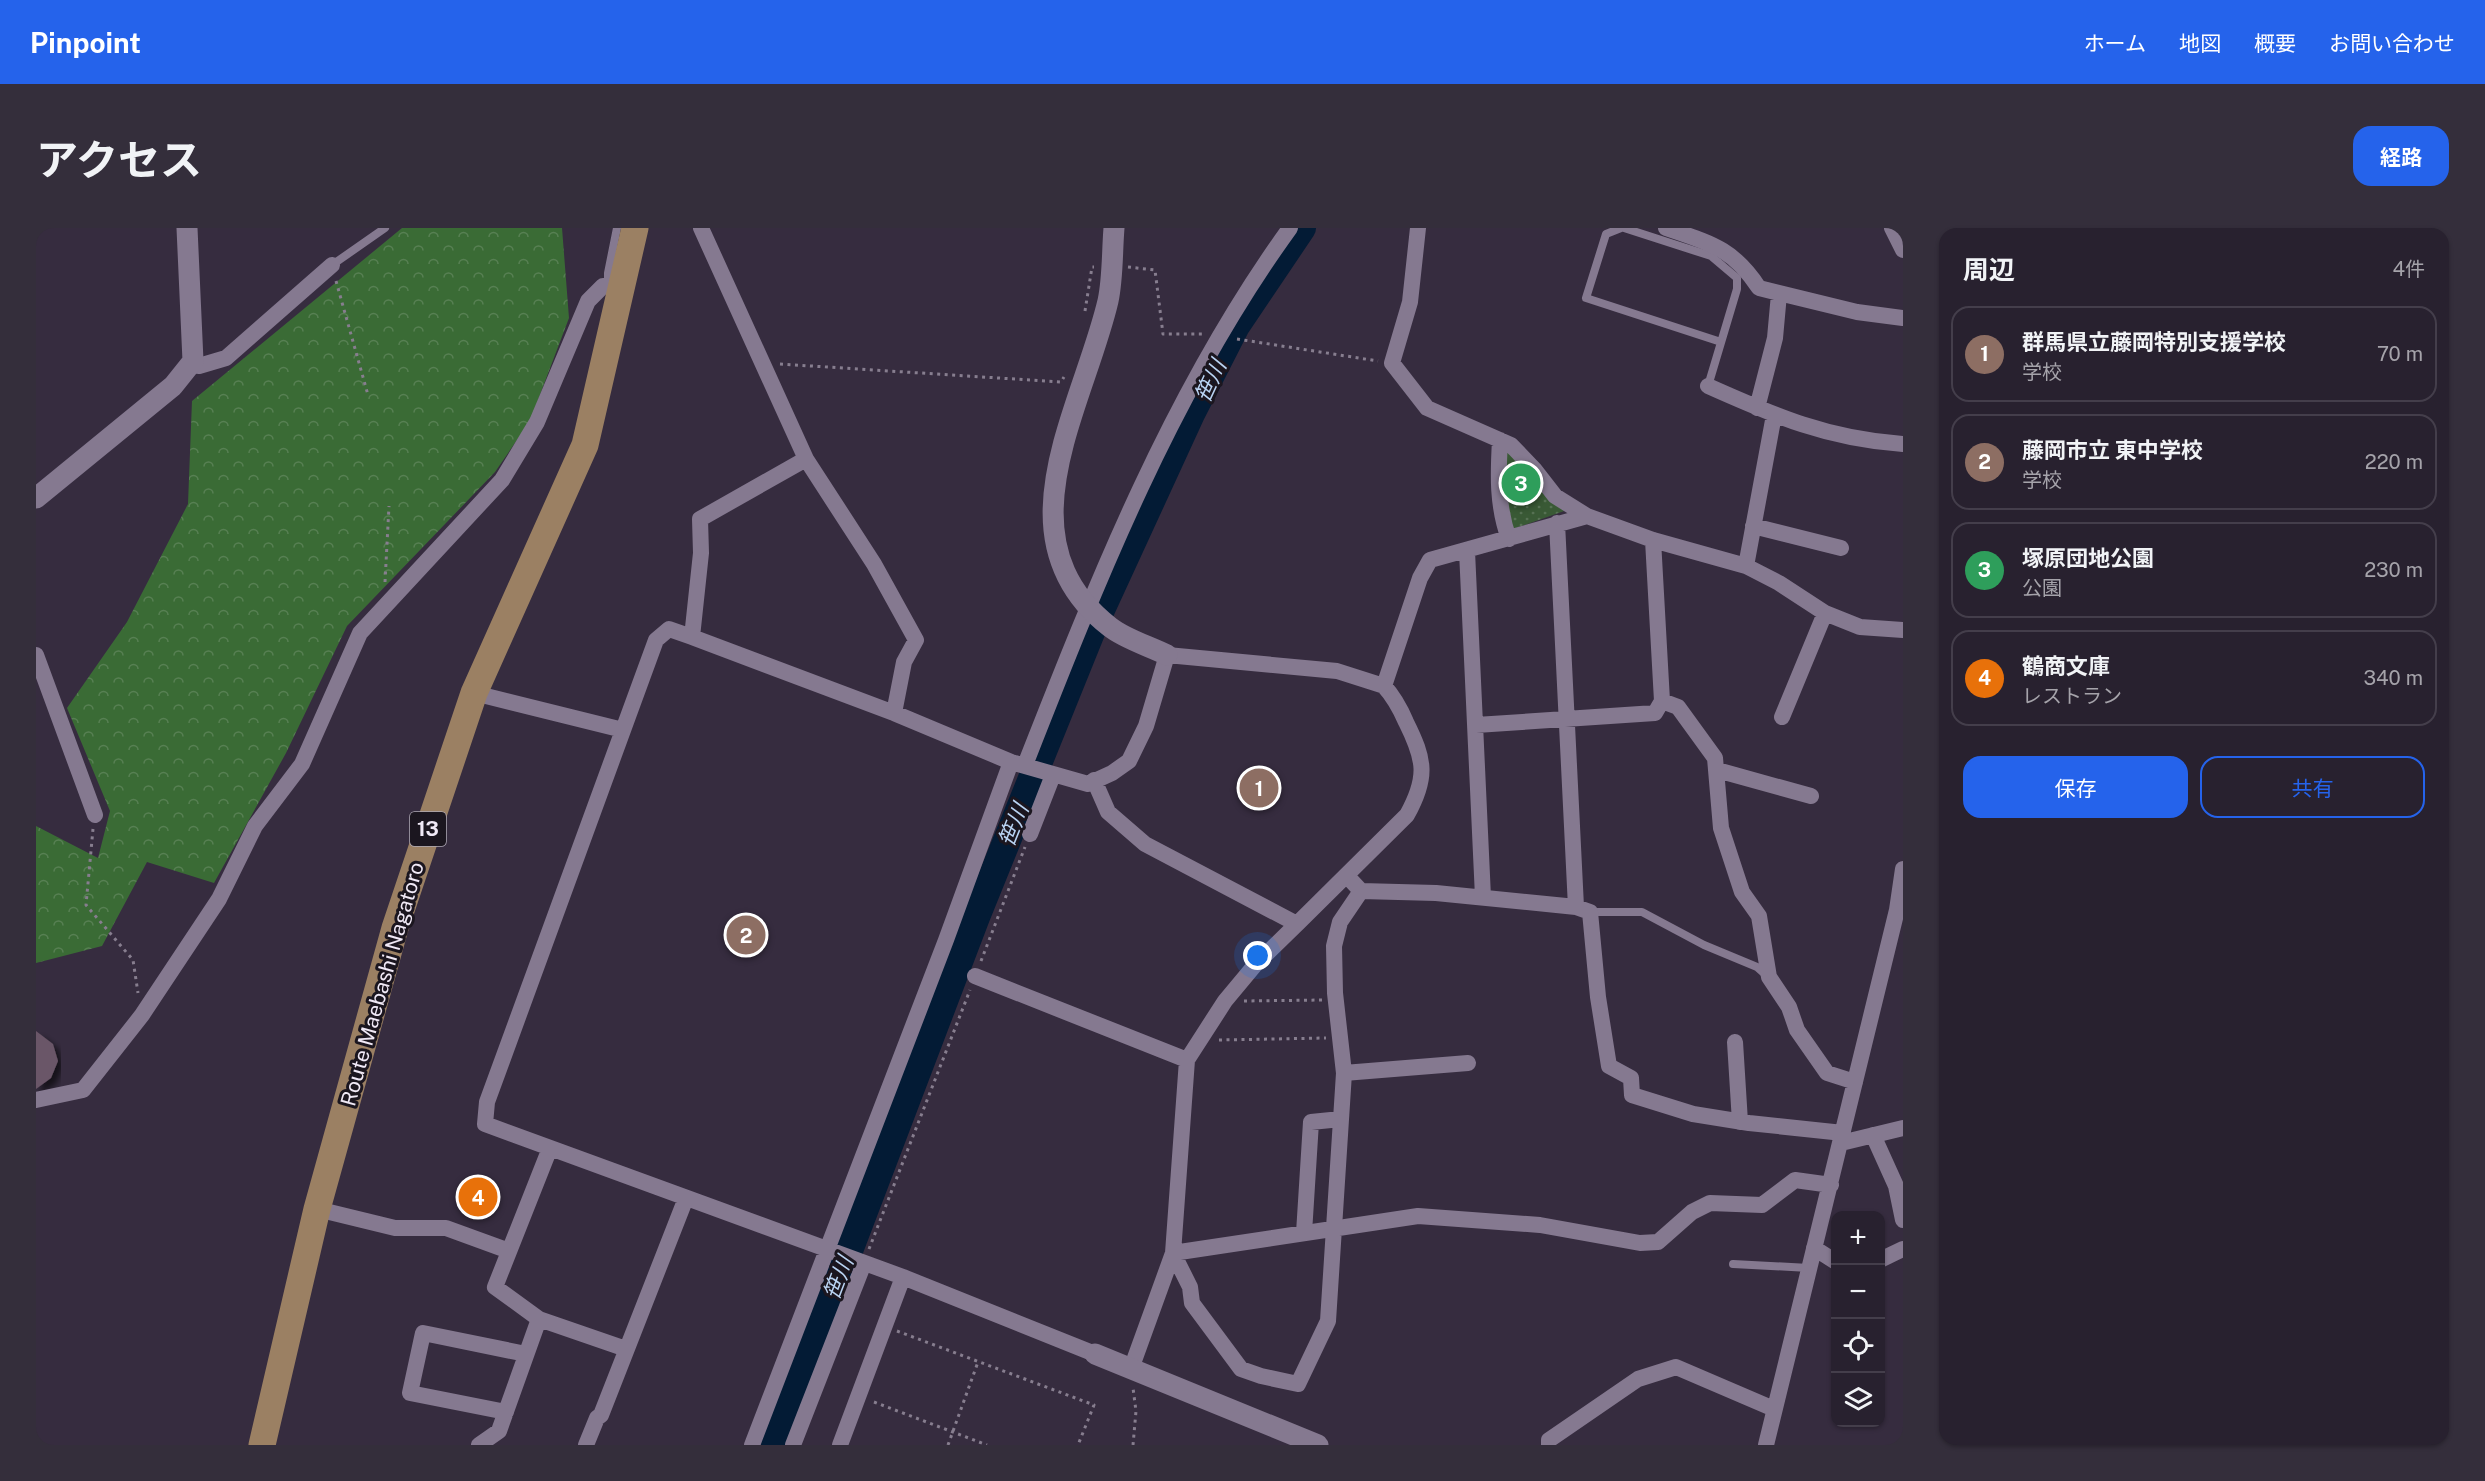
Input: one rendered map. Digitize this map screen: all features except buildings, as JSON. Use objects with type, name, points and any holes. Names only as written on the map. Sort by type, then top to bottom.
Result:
[{"type":"main road","name":"Route Maebashi Nagatoro","points":[[262,1445],[317,1209],[395,928],[474,693],[585,445],[615,286],[635,228]]},
{"type":"street","points":[[36,498],[173,386],[193,361],[187,228]]},
{"type":"street","points":[[700,228],[806,459],[874,564],[916,640],[904,662],[894,713]]},
{"type":"street","points":[[1114,228],[1108,299],[1058,458],[1052,509],[1058,553],[1072,586],[1093,612],[1111,628],[1167,655],[1337,671],[1384,686],[1394,697],[1420,751],[1422,762],[1418,795],[1407,815],[1255,965],[1225,1002],[1187,1060],[1173,1253],[1131,1369]]},
{"type":"street","points":[[752,1445],[833,1252],[946,940],[1018,763],[1093,612],[1130,507],[1221,335],[1257,273],[1290,228]]},
{"type":"street","points":[[1418,228],[1410,302],[1392,363],[1427,408],[1511,445],[1555,496],[1587,516],[1653,540],[1746,566],[1779,583],[1825,613],[1860,627],[1903,630]]},
{"type":"street","points":[[1666,228],[1700,239],[1734,256],[1759,288],[1857,312],[1903,318]]},
{"type":"street","points":[[1892,228],[1903,250]]},
{"type":"street","points":[[193,361],[199,366],[226,358],[332,265]]},
{"type":"street","points":[[36,1100],[83,1090],[142,1016],[219,899],[255,826],[302,764],[360,633],[502,480],[537,422],[588,301],[603,286],[615,286]]},
{"type":"street","points":[[1757,408],[1775,338],[1779,294]]},
{"type":"street","points":[[1708,386],[1774,416],[1811,429],[1847,437],[1903,444]]},
{"type":"street","points":[[1746,566],[1774,416]]},
{"type":"street","points":[[1500,441],[1497,479],[1501,516],[1509,539]]},
{"type":"street","points":[[692,637],[701,553],[700,519],[806,459]]},
{"type":"street","points":[[1384,686],[1420,578],[1430,561],[1587,516]]},
{"type":"street","points":[[1557,523],[1566,719],[1583,909],[1609,1066],[1632,1078],[1632,1095],[1693,1114],[1842,1138],[1873,1135],[1903,1128]]},
{"type":"street","points":[[1753,526],[1841,548]]},
{"type":"street","points":[[1476,725],[1655,713],[1662,701],[1653,540]]},
{"type":"street","points":[[1467,551],[1483,897]]},
{"type":"street","points":[[1782,717],[1825,613]]},
{"type":"street","points":[[1167,655],[1139,744],[1129,761],[1112,773],[1088,784],[1018,763],[894,713],[669,629],[656,640],[487,1102],[485,1124],[903,1277],[1318,1445]]},
{"type":"street","points":[[36,655],[95,815]]},
{"type":"street","points":[[474,693],[623,730]]},
{"type":"street","points":[[1662,701],[1678,707],[1716,758],[1721,828],[1742,892],[1759,916],[1769,977],[1789,1007],[1797,1030],[1827,1073],[1855,1082]]},
{"type":"street","points":[[1717,770],[1811,796]]},
{"type":"street","points":[[1030,834],[1053,775]]},
{"type":"street","points":[[1094,780],[1108,812],[1145,844],[1297,924]]},
{"type":"street","points":[[1766,1445],[1814,1248],[1832,1185],[1897,910],[1903,869]]},
{"type":"street","points":[[1347,876],[1360,891],[1436,892],[1583,909]]},
{"type":"street","points":[[1173,1253],[1190,1287],[1192,1303],[1241,1369],[1298,1384],[1328,1321],[1344,1073],[1336,1000],[1334,946],[1340,922],[1360,891]]},
{"type":"street","points":[[975,976],[1187,1060]]},
{"type":"street","points":[[1735,1042],[1740,1122]]},
{"type":"street","points":[[1344,1073],[1468,1063]]},
{"type":"street","points":[[1304,1233],[1311,1122],[1341,1119]]},
{"type":"street","points":[[1873,1135],[1896,1186],[1903,1220]]},
{"type":"street","points":[[550,1148],[495,1287],[539,1319],[626,1349]]},
{"type":"street","points":[[1173,1253],[1418,1216],[1540,1225],[1640,1243],[1658,1242],[1692,1212],[1710,1203],[1762,1205],[1795,1180],[1832,1185]]},
{"type":"street","points":[[586,1445],[597,1418],[601,1415],[686,1198]]},
{"type":"street","points":[[317,1209],[395,1228],[446,1228],[509,1251]]},
{"type":"street","points":[[1814,1248],[1831,1259]]},
{"type":"street","points":[[1885,1258],[1903,1249]]},
{"type":"street","points":[[793,1445],[861,1262]]},
{"type":"street","points":[[840,1445],[903,1277]]},
{"type":"street","points":[[479,1445],[499,1431],[539,1319]]},
{"type":"street","points":[[506,1412],[410,1392],[423,1332],[526,1354]]},
{"type":"street","points":[[1549,1445],[1549,1440],[1638,1379],[1676,1367],[1774,1409]]},
{"type":"lane","points":[[332,265],[385,228]]},
{"type":"lane","points":[[615,286],[608,273],[617,228]]},
{"type":"lane","points":[[1708,386],[1737,289],[1737,278],[1711,256],[1623,228],[1606,234],[1586,298],[1721,342]]},
{"type":"lane","points":[[1583,909],[1642,912],[1704,945],[1757,967],[1769,977]]},
{"type":"lane","points":[[1733,1264],[1809,1268]]},
{"type":"path","points":[[332,265],[368,395]]},
{"type":"path","points":[[1083,319],[1092,267],[1146,267],[1155,270],[1163,334],[1221,335]]},
{"type":"path","points":[[1240,339],[1392,363]]},
{"type":"path","points":[[761,363],[1061,382],[1066,372]]},
{"type":"path","points":[[383,606],[389,506]]},
{"type":"path","points":[[95,815],[86,905],[133,960],[142,1016]]},
{"type":"path","points":[[861,1262],[1030,834]]},
{"type":"path","points":[[1225,1002],[1336,1000]]},
{"type":"path","points":[[1201,1040],[1340,1038]]},
{"type":"path","points":[[885,1327],[1094,1405],[1078,1445]]},
{"type":"path","points":[[948,1445],[978,1361]]},
{"type":"path","points":[[1131,1369],[1136,1411],[1133,1445]]},
{"type":"path","points":[[859,1396],[987,1445]]},
{"type":"green space","points":[[402,228],[562,228],[569,318],[530,421],[495,472],[347,626],[286,753],[214,883],[147,862],[102,946],[36,963],[36,826],[98,858],[110,811],[67,708],[127,622],[188,504],[192,401]]},
{"type":"green space","points":[[1506,449],[1567,510],[1513,529],[1507,509]]},
{"type":"waterway","name":"笹川","points":[[775,1445],[976,917],[1094,625],[1191,414],[1236,326],[1302,228]]},
{"type":"place","name":"塚原団地公園","points":[[1521,483]]},
{"type":"place","name":"群馬県立藤岡特別支援学校","points":[[1259,788]]},
{"type":"place","name":"藤岡市立 東中学校","points":[[746,935]]},
{"type":"place","name":"鶴商文庫","points":[[478,1197]]}]
